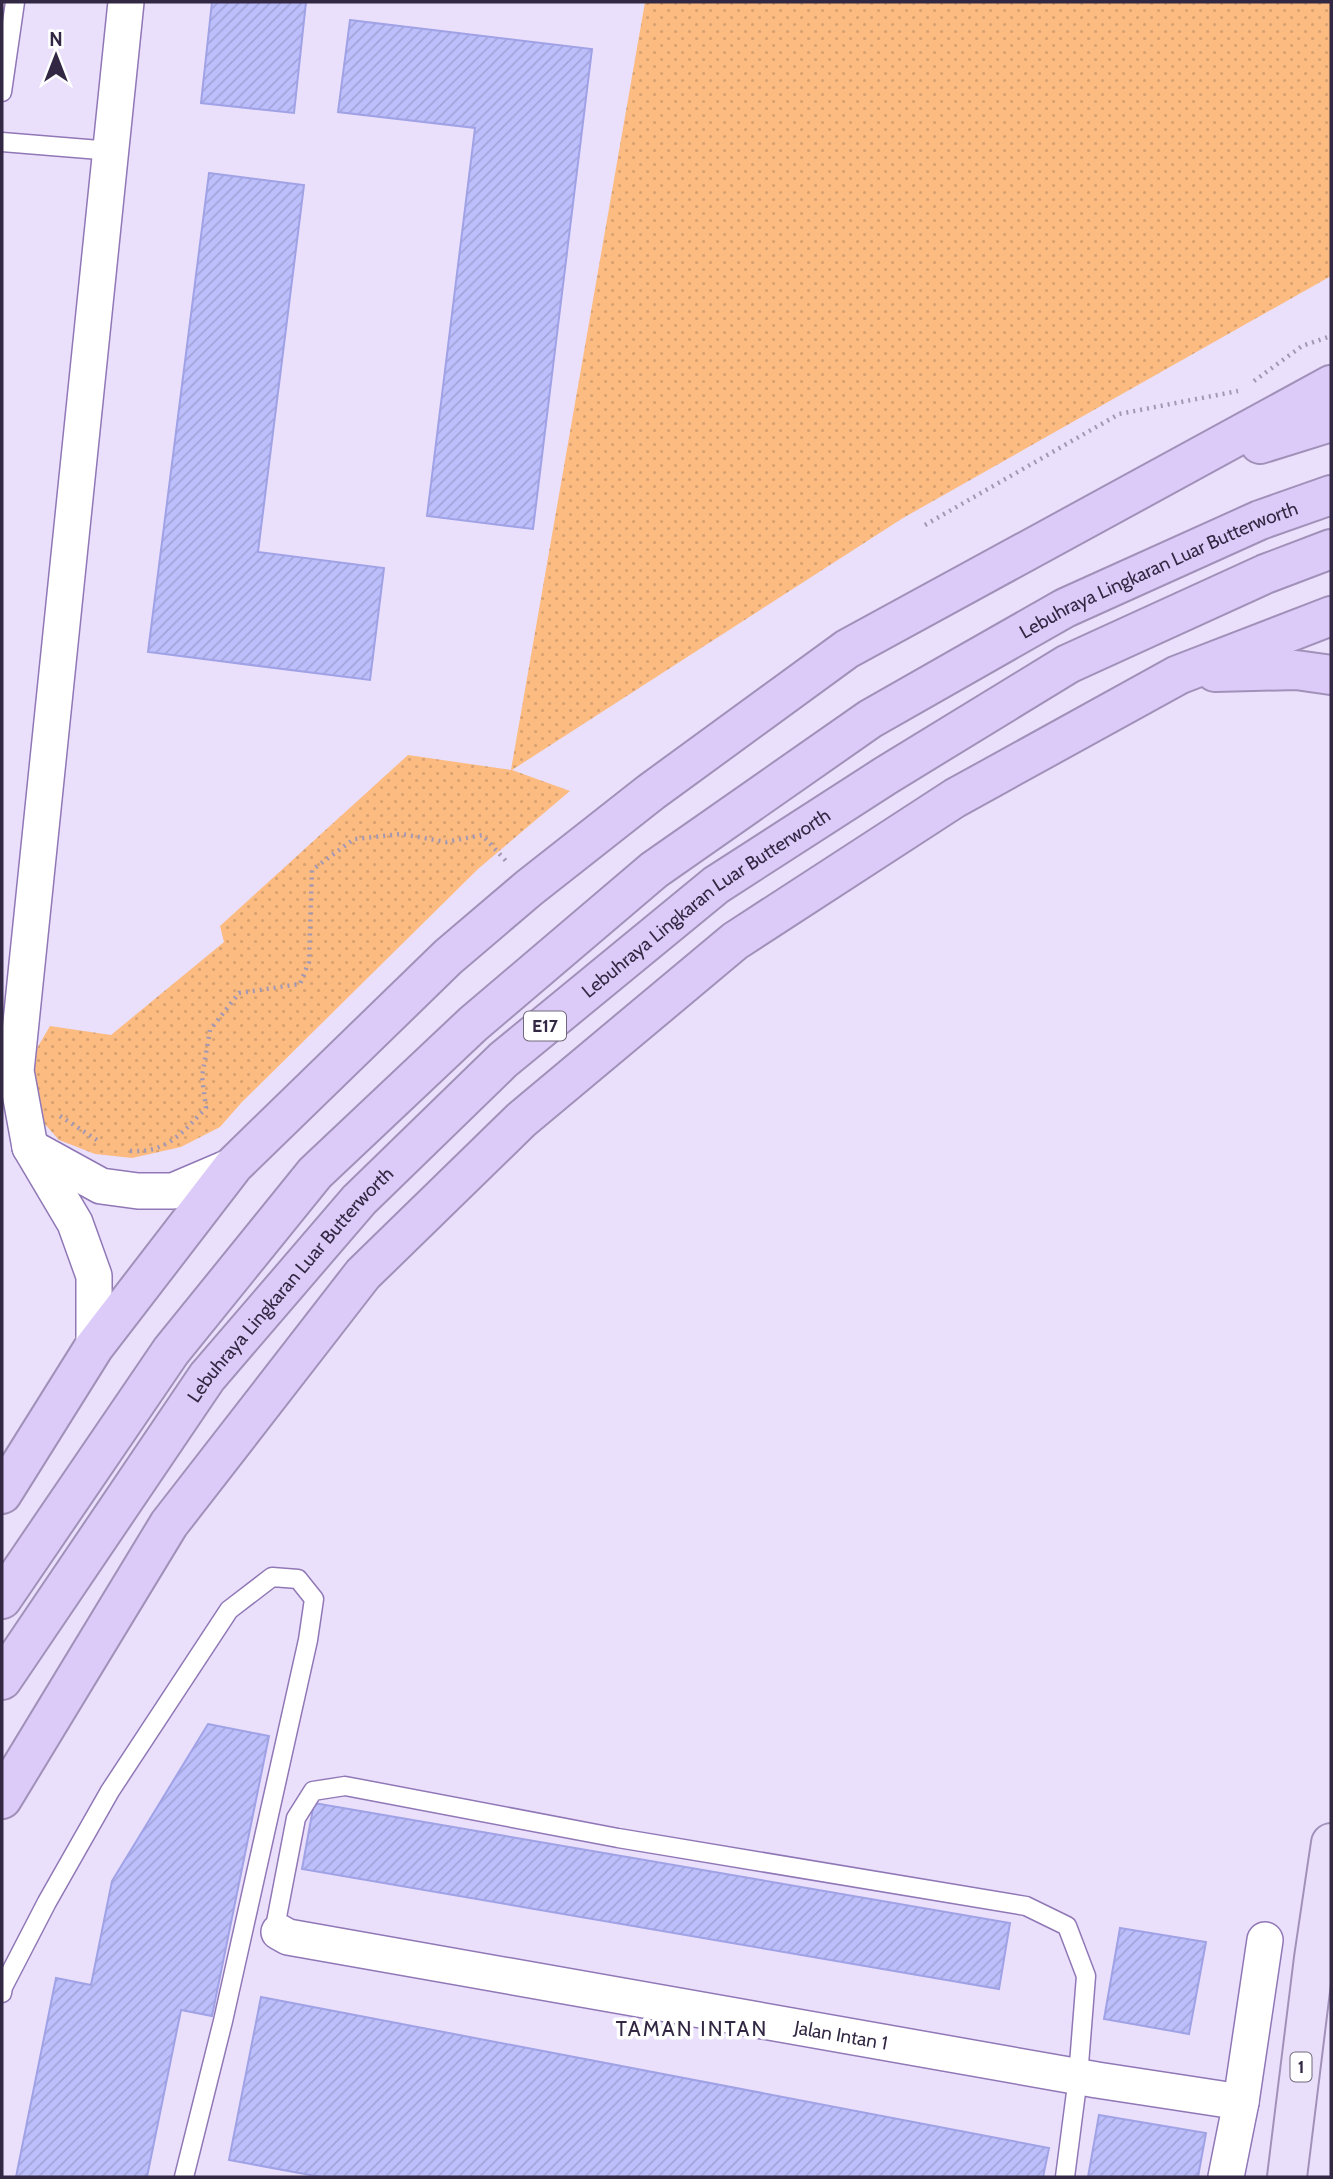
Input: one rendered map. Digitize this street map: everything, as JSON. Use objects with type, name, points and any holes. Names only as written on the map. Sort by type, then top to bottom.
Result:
[{"type":"highway","points":[[2,1494],[94,1347],[234,1165],[448,957],[529,888],[651,792],[847,649],[1331,385]]},
{"type":"highway","points":[[1181,469],[1329,423]]},
{"type":"highway","name":"Lebuhraya Lingkaran Luar Butterworth","points":[[2,1599],[171,1351],[315,1173],[483,1016],[654,870],[870,719],[1066,608],[1260,520],[1331,495]]},
{"type":"highway","name":"Lebuhraya Lingkaran Luar Butterworth","points":[[2,1680],[207,1377],[359,1200],[503,1060],[716,886],[885,776],[1068,664],[1265,574],[1331,549]]},
{"type":"highway","points":[[2,1799],[169,1524],[362,1274],[521,1120],[735,941],[955,798],[1178,675],[1331,616]]},
{"type":"highway","points":[[1178,675],[1284,670],[1331,675]]},
{"type":"main road","name":"1","points":[[1287,2177],[1331,1843]]},
{"type":"street","points":[[94,1347],[94,1276],[75,1223],[30,1147],[13,1092],[126,2]]},
{"type":"street","points":[[30,1147],[101,1186],[138,1191],[173,1191],[234,1165]]},
{"type":"street","name":"Jalan Intan 1","points":[[279,1932],[288,1937],[1078,2077],[1241,2102]]},
{"type":"street","points":[[1226,2177],[1241,2102],[1265,1940]]},
{"type":"lane","points":[[2,92],[15,2]]},
{"type":"lane","points":[[2,142],[112,151]]},
{"type":"lane","points":[[2,1993],[47,1902],[110,1791],[229,1610],[272,1577],[298,1579],[314,1599],[308,1640],[223,2021],[184,2177]]},
{"type":"lane","points":[[279,1932],[276,1922],[296,1818],[313,1791],[345,1786],[618,1838],[1026,1906],[1067,1926],[1086,1976],[1078,2077],[1065,2177]]},
{"type":"path","points":[[1251,383],[1302,346],[1331,336]]},
{"type":"path","points":[[925,525],[1119,414],[1241,390]]},
{"type":"path","points":[[125,1151],[150,1152],[179,1137],[206,1108],[202,1077],[210,1030],[239,993],[300,984],[309,962],[312,870],[354,839],[402,834],[446,842],[482,835],[529,888]]},
{"type":"path","points":[[13,1092],[101,1143]]},
{"type":"shaded area","points":[[645,2],[1331,2],[1331,276],[903,518],[512,770],[570,791],[478,869],[242,1102],[220,1127],[181,1147],[132,1158],[95,1154],[59,1140],[33,1111],[20,1077],[50,1026],[111,1035],[224,942],[220,926],[408,755],[511,770]]},
{"type":"building","points":[[212,2],[306,2],[294,113],[201,103]]},
{"type":"building","points":[[350,20],[592,49],[533,529],[427,516],[475,128],[338,112]]},
{"type":"building","points":[[209,173],[304,185],[258,552],[384,568],[370,680],[148,652]]},
{"type":"building","points":[[208,1724],[269,1736],[212,2016],[181,2010],[147,2177],[16,2177],[56,1978],[91,1985],[112,1881]]},
{"type":"building","points":[[314,1803],[1010,1923],[999,1989],[302,1869]]},
{"type":"building","points":[[1120,1928],[1206,1942],[1189,2034],[1104,2019]]},
{"type":"building","points":[[261,1997],[1049,2148],[1043,2177],[321,2177],[229,2160]]},
{"type":"building","points":[[1099,2115],[1206,2133],[1198,2177],[1088,2177]]},
{"type":"district","name":"TAMAN INTAN","points":[[692,2029]]}]
